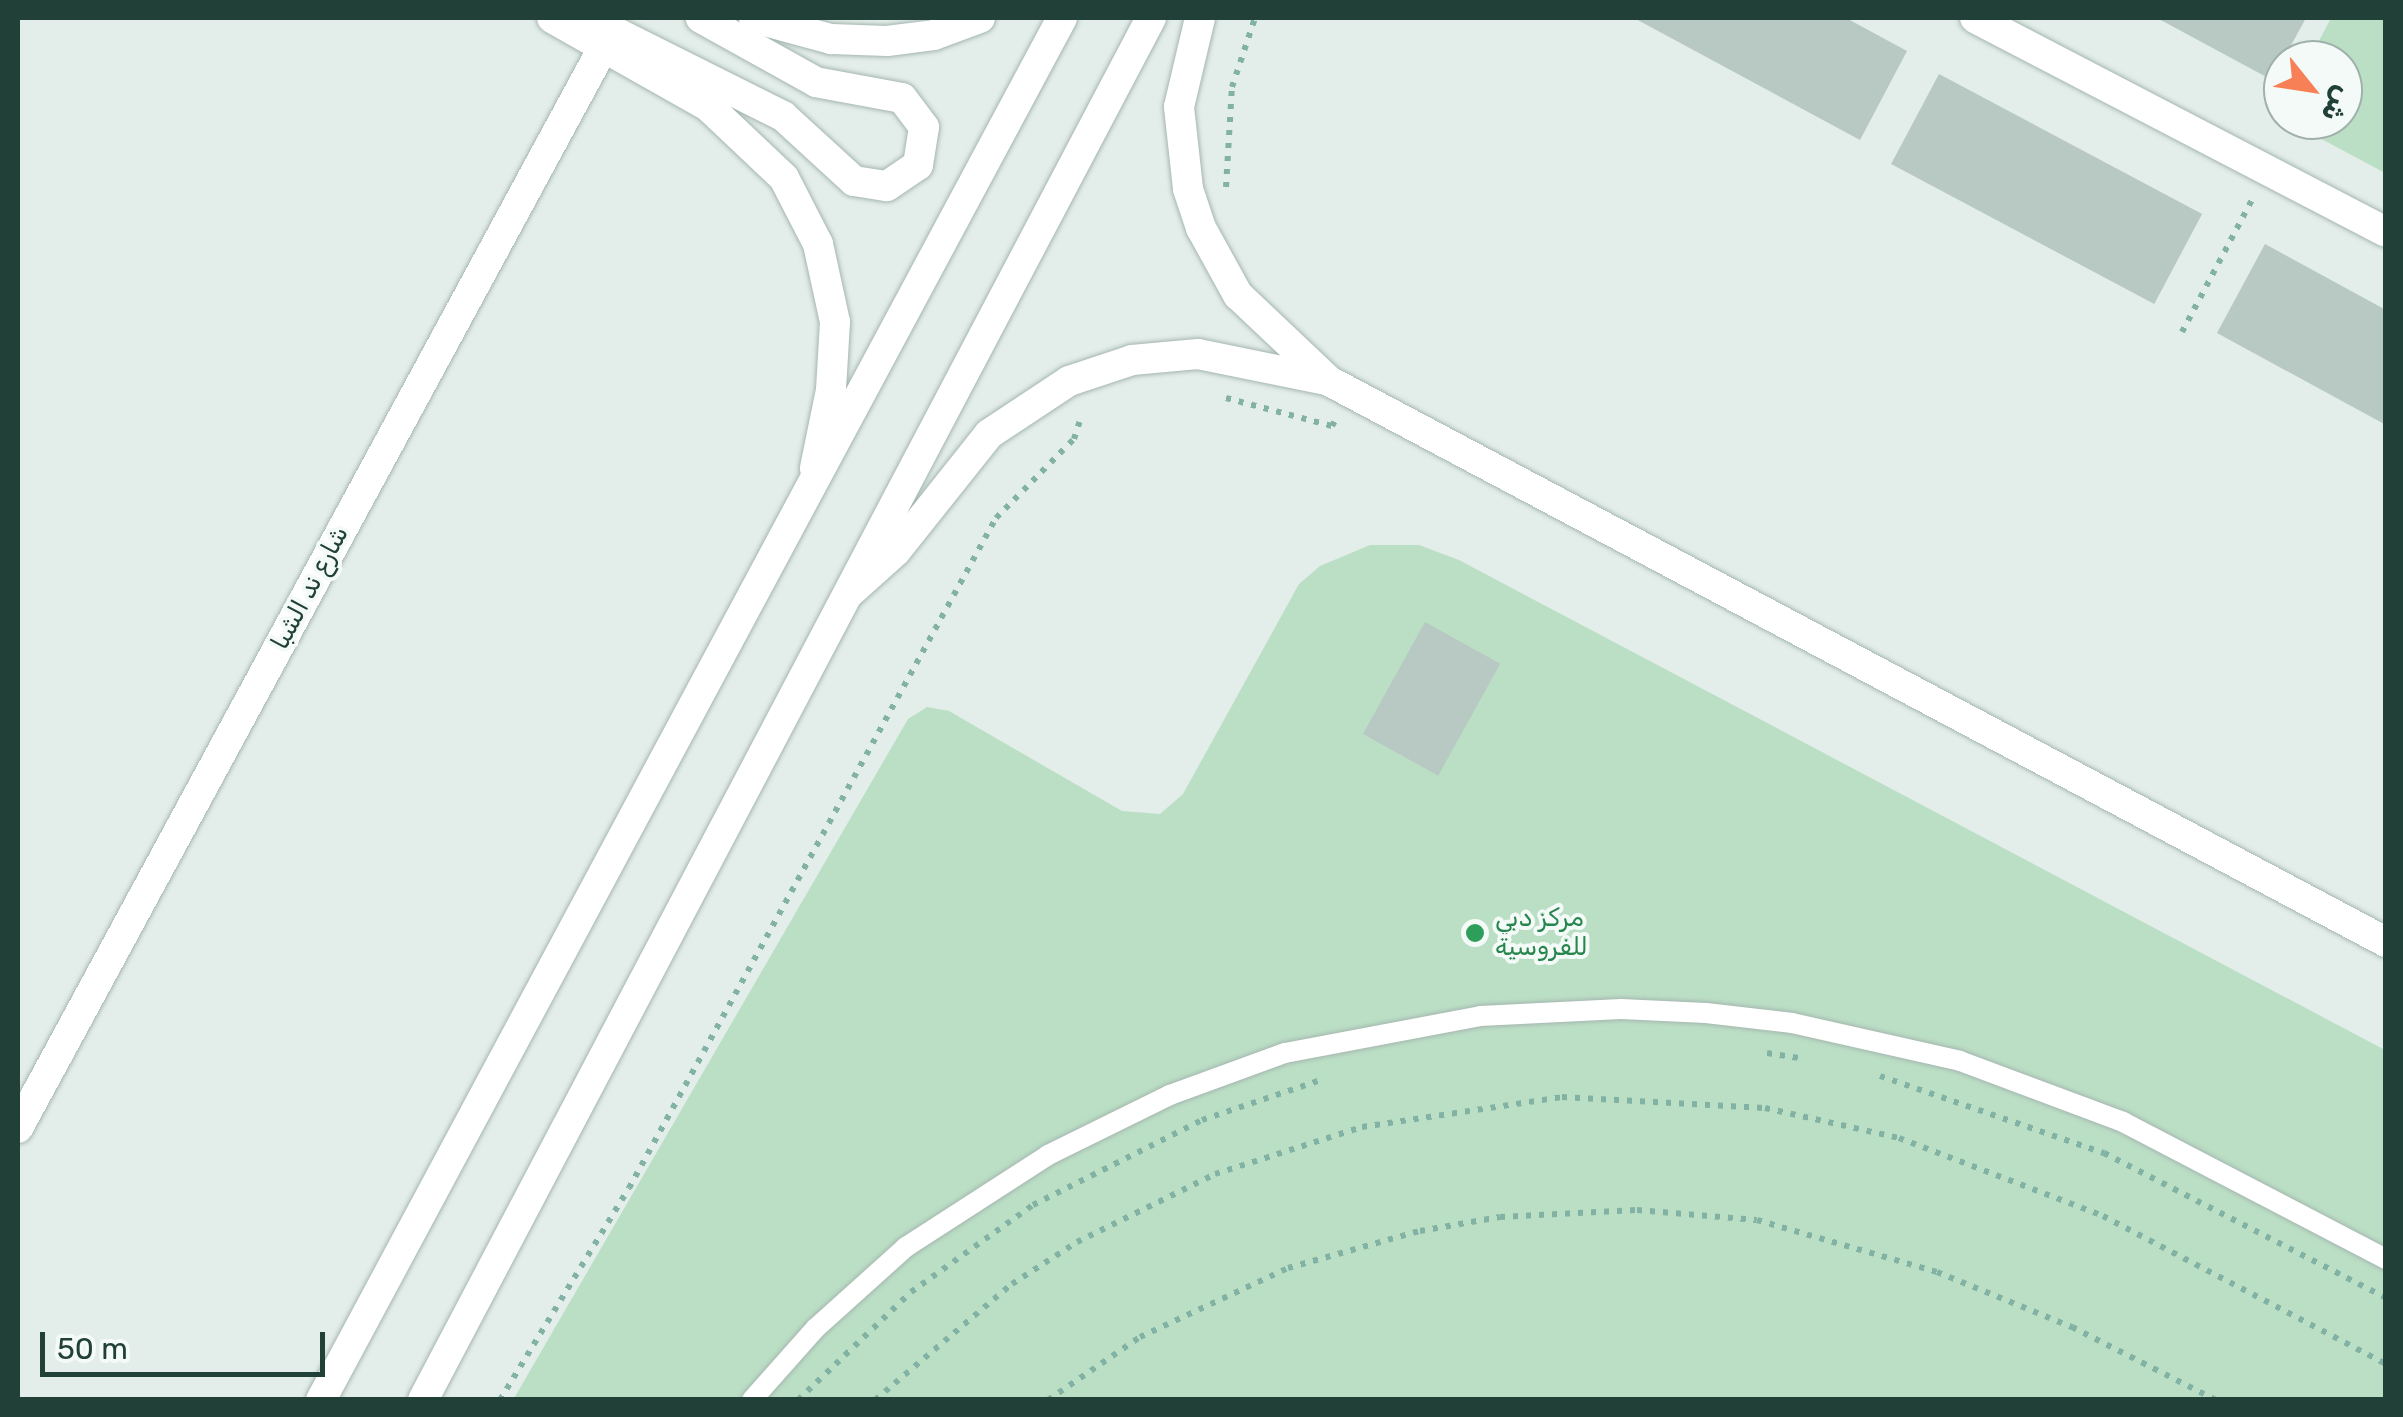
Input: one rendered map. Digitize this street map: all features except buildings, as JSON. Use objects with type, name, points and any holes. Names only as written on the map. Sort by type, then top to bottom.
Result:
[{"type":"street","points":[[552,18],[739,129],[784,178],[804,212],[822,258],[834,322],[832,390],[813,478]]},
{"type":"street","points":[[587,18],[783,116],[854,181],[887,186],[918,165],[924,126],[902,98],[816,82],[701,18]]},
{"type":"street","points":[[754,18],[832,39],[887,41],[934,35],[980,18]]},
{"type":"street","points":[[321,1400],[1062,18]]},
{"type":"street","points":[[422,1400],[1150,18]]},
{"type":"street","points":[[1200,18],[1178,108],[1186,176],[1200,228],[1238,295],[1340,387],[2386,942]]},
{"type":"street","points":[[1975,18],[2386,232]]},
{"type":"street","name":"شارع ند الشبا","points":[[18,1128],[603,48]]},
{"type":"street","points":[[845,597],[896,551],[988,434],[1069,381],[1132,360],[1198,354],[1340,387]]},
{"type":"lane","points":[[752,1400],[816,1328],[906,1248],[1048,1155],[1170,1095],[1285,1053],[1480,1016],[1621,1009],[1706,1013],[1825,1030],[1960,1061],[2124,1122],[2386,1259]]},
{"type":"path","points":[[1225,201],[1232,88],[1255,18]]},
{"type":"path","points":[[2182,332],[2268,171]]},
{"type":"path","points":[[1211,394],[1332,426],[1340,387]]},
{"type":"path","points":[[500,1400],[629,1188],[996,518],[1015,492],[1053,463],[1074,439],[1082,414],[1095,406]]},
{"type":"path","points":[[1747,1049],[1818,1061]]},
{"type":"path","points":[[1867,1073],[2104,1154],[2386,1298]]},
{"type":"path","points":[[798,1400],[911,1292],[1060,1189],[1202,1120],[1342,1074]]},
{"type":"path","points":[[875,1400],[1012,1284],[1077,1242],[1215,1174],[1362,1127],[1562,1097],[1766,1108],[1899,1138],[2102,1216],[2386,1364]]},
{"type":"path","points":[[1048,1400],[1140,1337],[1306,1262],[1420,1230],[1500,1217],[1637,1210],[1757,1220],[1937,1272],[2072,1327],[2216,1400]]},
{"type":"green space","points":[[2331,18],[2385,18],[2385,173],[2323,140],[2363,140],[2363,40],[2319,40]]},
{"type":"green space","name":"مركز دبي للفروسية","points":[[1370,545],[1419,545],[1459,560],[2385,1050],[2385,1399],[513,1400],[908,719],[927,707],[949,711],[1122,811],[1160,814],[1183,794],[1299,584],[1320,566]]},
{"type":"place","name":"مركز دبي للفروسية","points":[[1475,933]]}]
